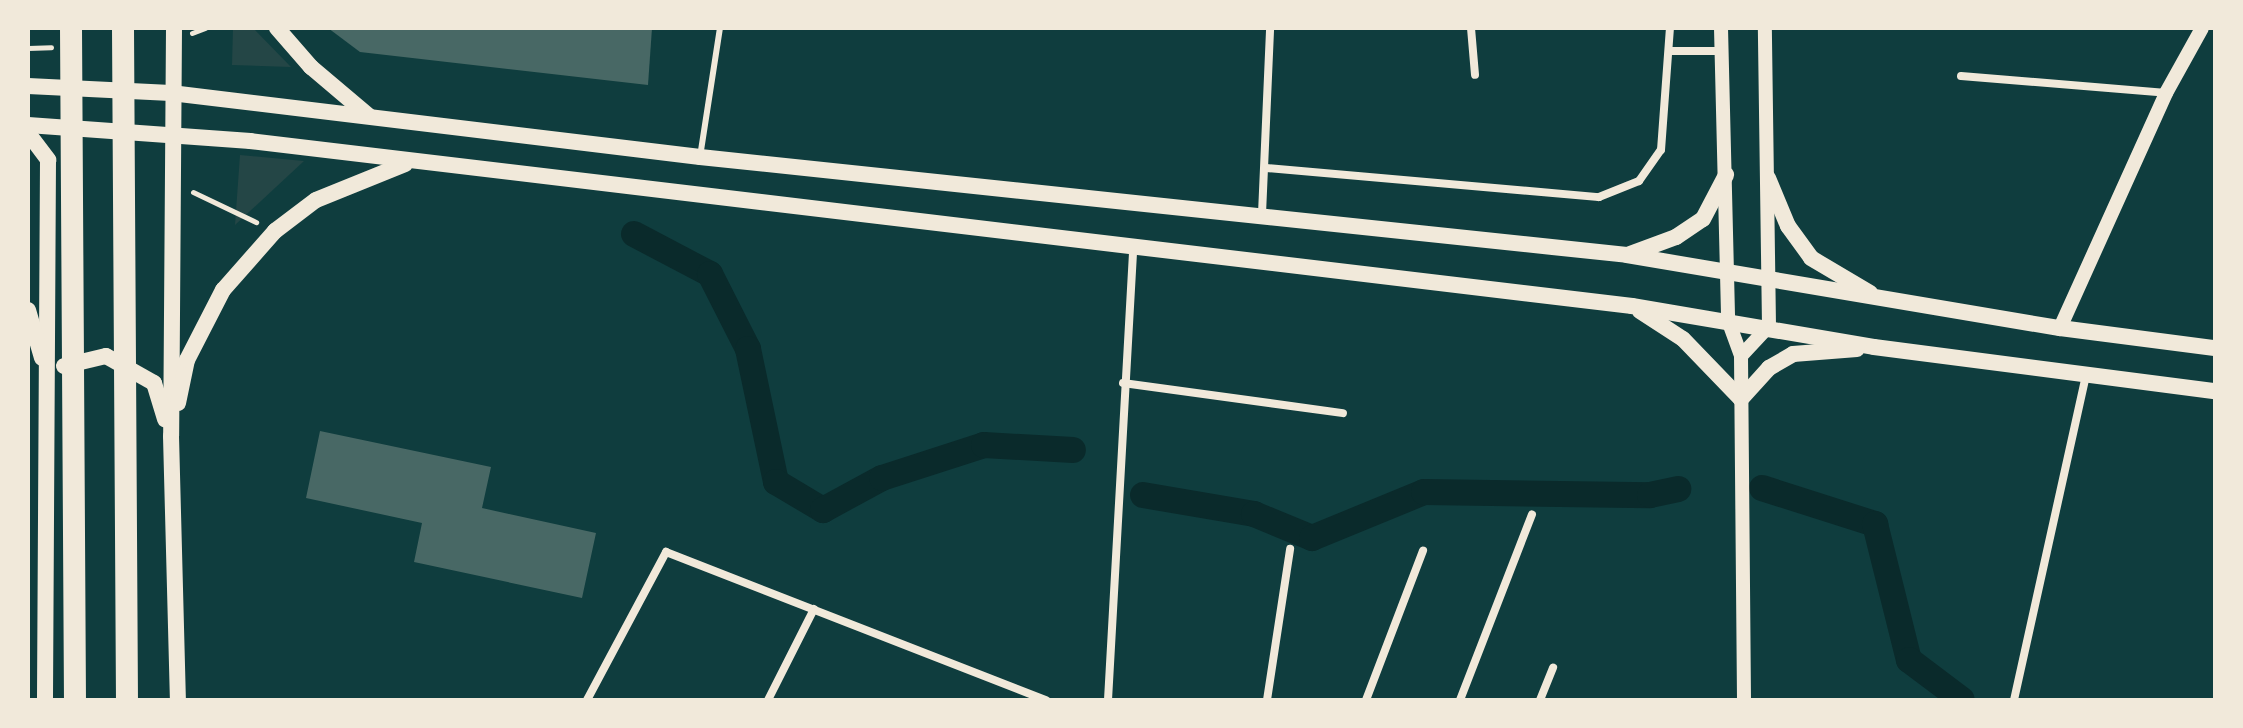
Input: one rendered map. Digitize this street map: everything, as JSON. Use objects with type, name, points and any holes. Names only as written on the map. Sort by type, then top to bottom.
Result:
[{"type":"highway","points":[[71,28],[70,415],[75,700]]},
{"type":"highway","points":[[123,28],[127,700]]},
{"type":"main road","points":[[174,28],[171,93],[171,436],[178,700]]},
{"type":"main road","points":[[277,28],[311,67],[371,117]]},
{"type":"main road","points":[[28,86],[171,93],[700,157],[1627,255],[1772,278],[1882,300],[2215,348]]},
{"type":"main road","points":[[28,125],[173,136],[412,161],[1133,250],[1632,306],[1769,326],[1874,347],[2215,391]]},
{"type":"main road","points":[[28,133],[48,160],[45,700]]},
{"type":"main road","points":[[171,436],[187,360],[223,290],[275,231],[316,200],[363,177],[412,161]]},
{"type":"main road","points":[[1627,255],[1676,237],[1703,219],[1726,175]]},
{"type":"main road","points":[[1768,178],[1788,226],[1811,258],[1882,300]]},
{"type":"main road","points":[[1632,306],[1683,339],[1741,399],[1769,368],[1793,354],[1874,347]]},
{"type":"main road","points":[[28,310],[49,399]]},
{"type":"main road","points":[[49,399],[52,368],[106,356],[154,383],[171,436]]},
{"type":"street","points":[[1262,214],[1270,28]]},
{"type":"street","points":[[1471,28],[1475,75]]},
{"type":"street","points":[[1266,168],[1599,197],[1639,181],[1661,150],[1671,51],[1670,28]]},
{"type":"street","points":[[1721,28],[1730,273],[1728,320],[1741,356],[1744,700]]},
{"type":"street","points":[[1741,356],[1769,326],[1772,278],[1765,28]]},
{"type":"street","points":[[2060,328],[2166,93],[2202,28]]},
{"type":"street","points":[[1671,51],[1722,51]]},
{"type":"street","points":[[1961,76],[2166,93]]},
{"type":"street","points":[[1108,700],[1123,383],[1133,250]]},
{"type":"street","points":[[2014,700],[2086,376]]},
{"type":"street","points":[[1123,383],[1343,413]]},
{"type":"street","points":[[1460,700],[1532,514]]},
{"type":"street","points":[[1267,700],[1290,549]]},
{"type":"street","points":[[1366,700],[1423,551]]},
{"type":"street","points":[[587,700],[666,552],[1046,700]]},
{"type":"street","points":[[768,700],[814,609]]},
{"type":"street","points":[[1540,700],[1553,667]]},
{"type":"lane","points":[[700,157],[720,28]]},
{"type":"shaded area","points":[[233,28],[253,28],[291,67],[232,65]]},
{"type":"shaded area","points":[[240,155],[304,161],[235,225]]},
{"type":"building","points":[[328,28],[652,28],[648,85],[360,52]]},
{"type":"building","points":[[320,431],[491,467],[482,508],[596,533],[582,598],[414,562],[422,523],[306,498]]},
{"type":"waterway","points":[[634,234],[710,274],[748,349],[776,482],[823,510],[882,478],[984,445],[1073,450]]},
{"type":"waterway","points":[[1762,488],[1875,524],[1909,660],[1962,700]]},
{"type":"waterway","points":[[1143,495],[1254,514],[1312,538],[1424,492],[1650,495],[1678,489]]}]
